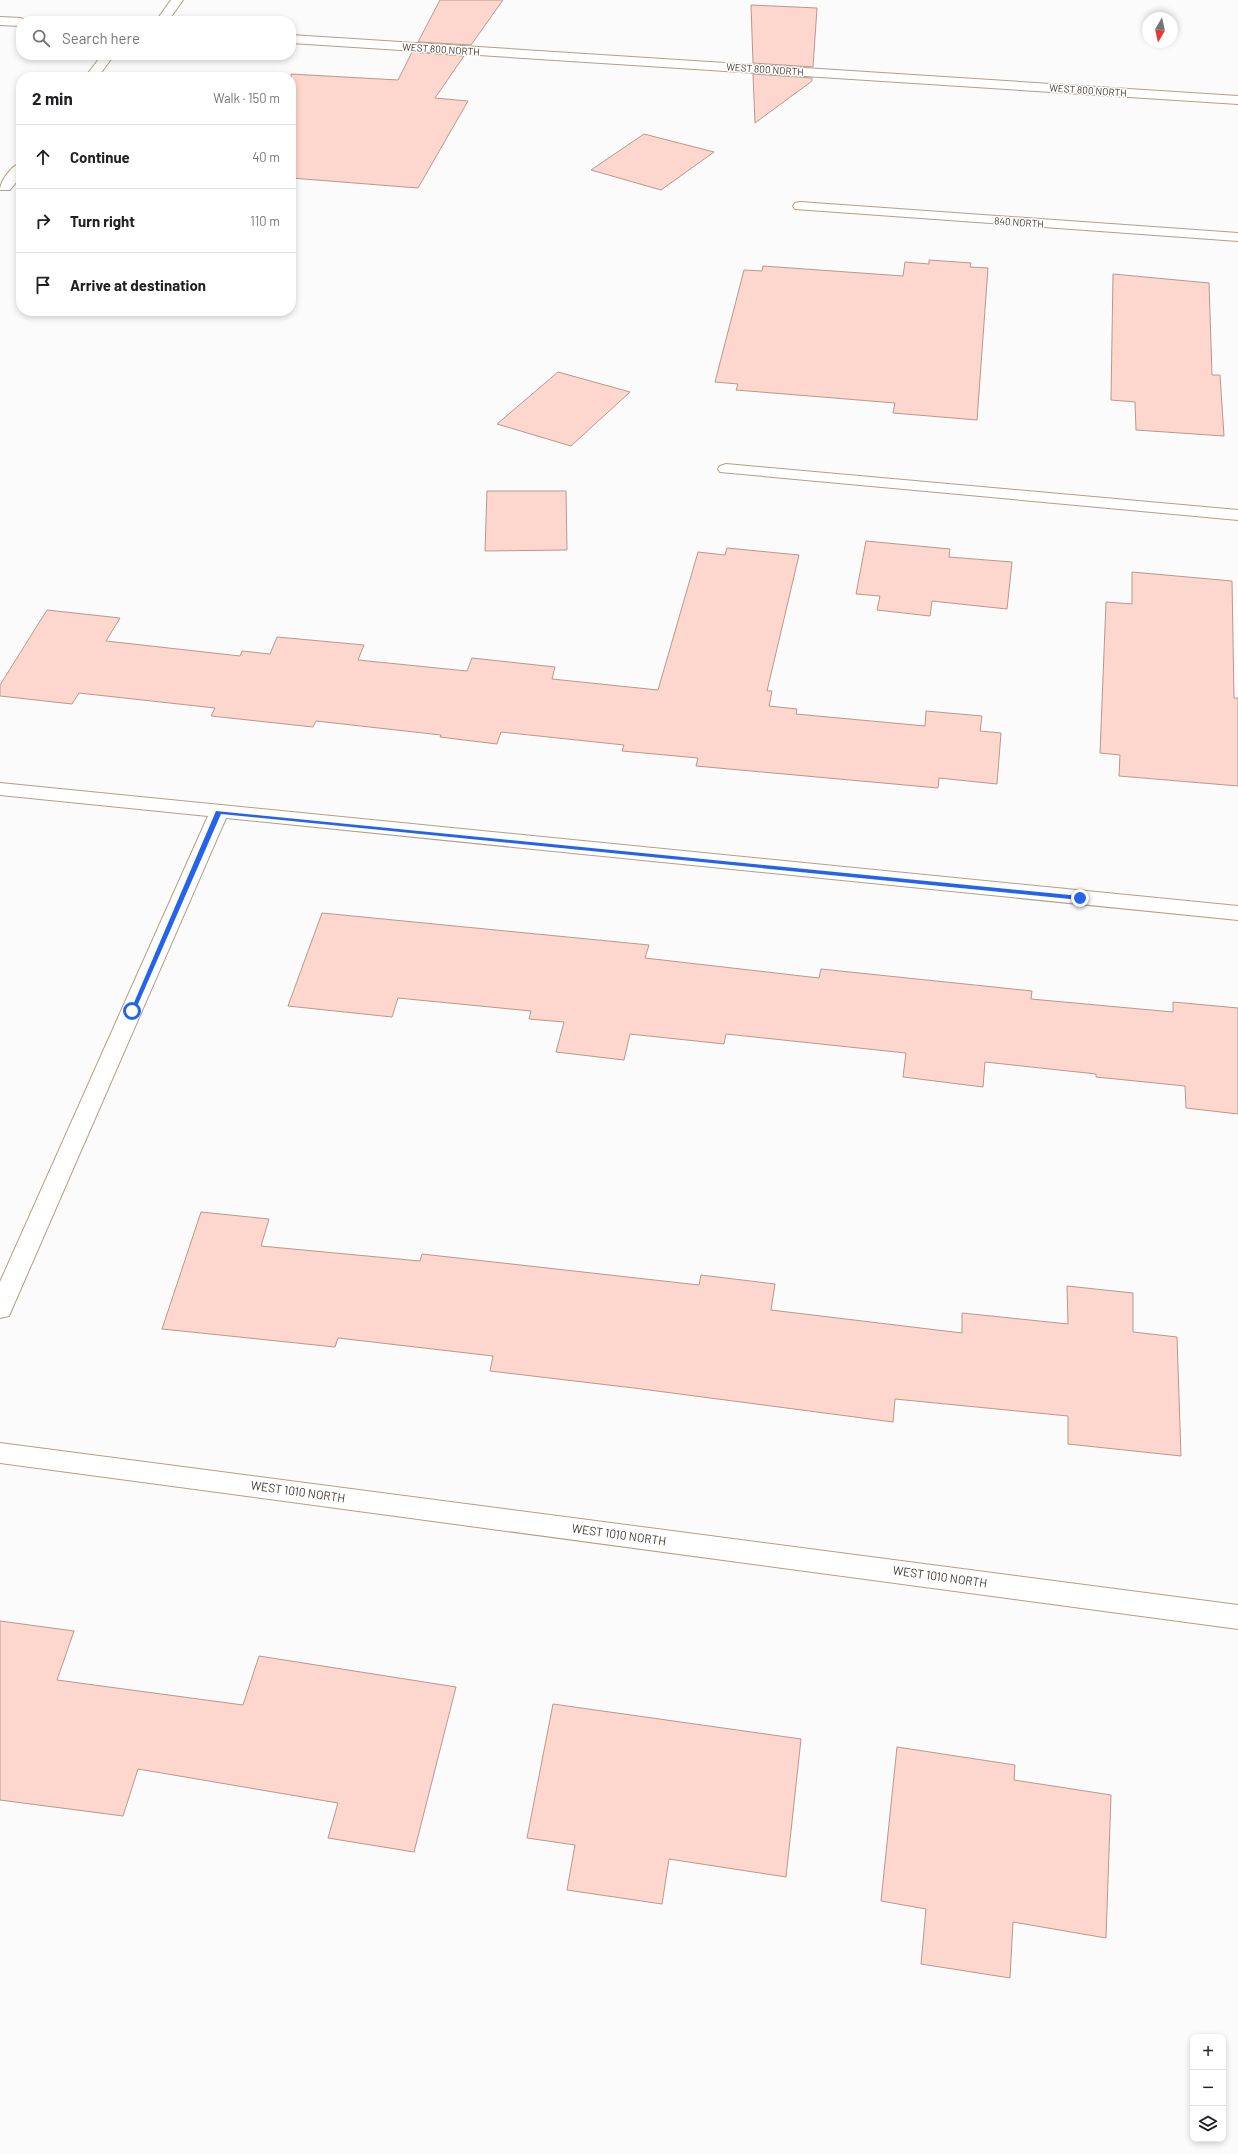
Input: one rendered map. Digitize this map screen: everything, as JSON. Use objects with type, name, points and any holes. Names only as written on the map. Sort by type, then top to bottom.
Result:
[{"type":"street","points":[[166,16],[177,0]]},
{"type":"street","points":[[0,21],[16,22]]},
{"type":"street","name":"WEST 800 NORTH","points":[[296,39],[1238,100]]},
{"type":"street","points":[[95,72],[104,60]]},
{"type":"street","points":[[5,187],[16,173]]},
{"type":"street","name":"840 NORTH","points":[[800,206],[1238,237]]},
{"type":"street","points":[[726,469],[1238,515]]},
{"type":"street","points":[[0,789],[1238,913]]},
{"type":"street","points":[[0,1309],[218,812]]},
{"type":"street","name":"WEST 1010 NORTH","points":[[0,1453],[1238,1617]]},
{"type":"building","points":[[440,0],[503,0],[471,45],[418,42]]},
{"type":"building","points":[[751,5],[817,8],[813,67],[753,63]]},
{"type":"building","points":[[412,52],[464,56],[435,98],[468,101],[418,188],[296,178],[296,74],[398,80]]},
{"type":"building","points":[[753,74],[812,78],[812,81],[755,123]]},
{"type":"building","points":[[644,134],[714,152],[661,190],[591,170]]},
{"type":"building","points":[[929,260],[971,263],[970,267],[988,268],[977,420],[893,413],[895,403],[736,390],[738,384],[715,382],[744,270],[762,271],[763,266],[903,276],[905,262],[929,264]]},
{"type":"building","points":[[1113,274],[1209,283],[1212,375],[1220,375],[1224,436],[1136,430],[1135,402],[1111,400]]},
{"type":"building","points":[[558,372],[630,392],[571,446],[497,424]]},
{"type":"building","points":[[487,491],[566,491],[567,550],[485,551]]},
{"type":"building","points":[[866,541],[950,549],[949,557],[1012,562],[1007,609],[932,601],[930,616],[877,610],[880,596],[856,594]]},
{"type":"building","points":[[727,548],[799,555],[767,691],[772,691],[769,706],[797,709],[796,714],[925,726],[926,711],[982,716],[980,731],[1001,733],[997,784],[939,778],[938,788],[696,766],[698,758],[622,751],[624,745],[501,732],[497,744],[440,737],[441,735],[316,721],[313,727],[211,716],[215,708],[79,693],[72,704],[0,696],[0,685],[47,610],[120,618],[106,641],[240,656],[242,651],[270,654],[277,637],[364,645],[358,660],[467,671],[472,658],[555,667],[552,679],[658,690],[698,552],[725,555]]},
{"type":"building","points":[[1132,572],[1232,581],[1234,698],[1238,698],[1238,786],[1119,776],[1120,755],[1100,753],[1106,602],[1132,604]]},
{"type":"building","points":[[322,913],[649,945],[645,958],[819,978],[821,969],[1032,991],[1031,999],[1173,1012],[1173,1002],[1238,1008],[1238,1114],[1186,1108],[1185,1086],[1096,1077],[1096,1074],[985,1062],[983,1087],[903,1077],[906,1053],[726,1034],[724,1044],[630,1034],[624,1060],[556,1052],[564,1022],[529,1019],[531,1011],[398,998],[392,1017],[288,1006]]},
{"type":"building","points":[[201,1212],[269,1219],[261,1246],[420,1261],[422,1254],[699,1285],[701,1275],[775,1284],[771,1310],[962,1333],[962,1313],[1068,1324],[1067,1286],[1133,1293],[1133,1332],[1177,1337],[1181,1456],[1068,1444],[1068,1416],[895,1399],[893,1422],[634,1388],[490,1371],[493,1356],[338,1338],[335,1347],[162,1329]]},
{"type":"building","points":[[0,1621],[74,1631],[57,1680],[243,1705],[259,1656],[456,1687],[414,1852],[328,1838],[338,1803],[138,1769],[123,1816],[0,1800]]},
{"type":"building","points":[[553,1704],[801,1739],[786,1877],[669,1859],[662,1904],[567,1890],[575,1845],[527,1838]]},
{"type":"building","points":[[897,1747],[1015,1765],[1014,1780],[1111,1795],[1106,1938],[1013,1922],[1010,1978],[921,1964],[926,1909],[881,1901]]},
{"type":"route","points":[[132,1011],[218,812],[1080,898]]}]
